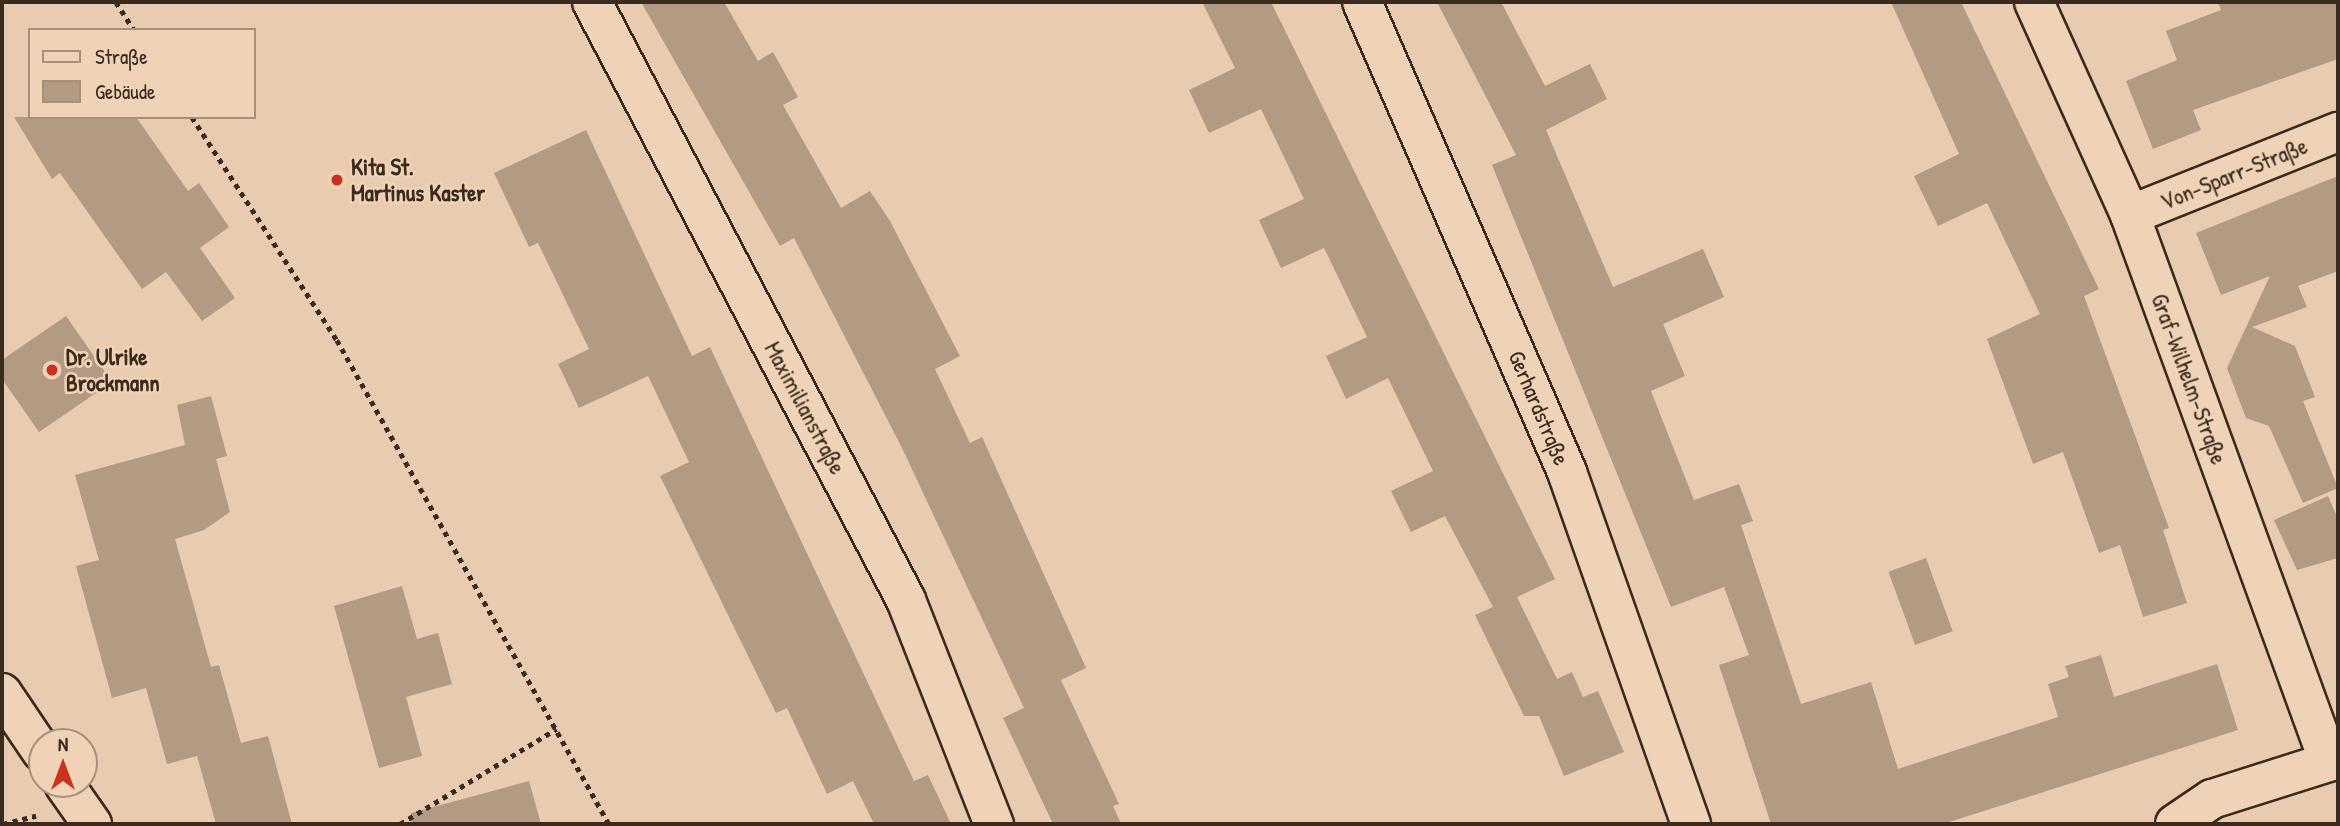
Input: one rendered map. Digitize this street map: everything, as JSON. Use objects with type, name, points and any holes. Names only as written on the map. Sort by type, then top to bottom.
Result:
[{"type":"street","name":"Maximilianstraße","points":[[592,2],[906,600],[994,824]]},
{"type":"street","name":"Gerhardstraße","points":[[1362,2],[1566,472],[1690,824]]},
{"type":"street","name":"Graf-Wilhelm-Straße","points":[[2034,2],[2130,215],[2333,760]]},
{"type":"street","name":"Von-Sparr-Straße","points":[[2130,215],[2338,132]]},
{"type":"street","points":[[2,693],[28,731]]},
{"type":"street","points":[[2175,824],[2212,799],[2333,760]]},
{"type":"street","points":[[74,798],[92,824]]},
{"type":"path","points":[[116,2],[133,28]]},
{"type":"path","points":[[193,119],[337,340],[610,824]]},
{"type":"path","points":[[401,824],[556,729]]},
{"type":"building","points":[[641,2],[724,2],[758,61],[773,52],[798,97],[783,105],[841,208],[870,191],[890,221],[960,356],[935,369],[970,443],[982,437],[1086,668],[1061,680],[1119,804],[1113,806],[1121,824],[1053,824],[1003,718],[1024,708],[902,448],[794,238],[780,246]]},
{"type":"building","points":[[1202,2],[1271,2],[1555,579],[1517,597],[1557,679],[1572,672],[1583,697],[1598,691],[1624,752],[1564,776],[1539,716],[1524,716],[1475,615],[1493,607],[1445,516],[1411,532],[1391,491],[1433,471],[1388,378],[1346,399],[1326,356],[1367,337],[1324,248],[1281,268],[1259,220],[1304,199],[1261,109],[1209,133],[1189,90],[1235,68]]},
{"type":"building","points":[[1437,2],[1501,2],[1545,86],[1590,64],[1607,99],[1546,130],[1613,287],[1703,249],[1724,297],[1663,324],[1685,376],[1651,391],[1694,500],[1739,484],[1753,521],[1741,525],[1801,704],[1871,682],[1898,769],[2058,717],[2048,684],[2069,677],[2065,666],[2101,655],[2114,697],[2217,664],[2238,730],[1943,824],[1771,824],[1719,665],[1749,655],[1724,587],[1671,607],[1492,165],[1516,155]]},
{"type":"building","points":[[1891,2],[1961,2],[2099,289],[2084,296],[2169,528],[2163,530],[2187,603],[2143,617],[2120,545],[2099,553],[2063,452],[2033,464],[1987,339],[2040,314],[1987,203],[1938,226],[1914,176],[1959,154]]},
{"type":"building","points":[[2218,2],[2338,2],[2338,59],[2193,110],[2201,130],[2153,149],[2126,81],[2177,60],[2166,31],[2221,10]]},
{"type":"building","points":[[14,117],[137,119],[188,191],[199,183],[229,227],[200,248],[235,298],[202,321],[166,272],[142,289],[60,173],[52,179]]},
{"type":"building","points":[[586,130],[692,356],[710,347],[914,781],[928,775],[951,824],[874,824],[853,781],[827,794],[787,708],[776,713],[660,476],[689,462],[648,376],[579,408],[558,364],[589,349],[538,243],[529,247],[494,173]]},
{"type":"building","points":[[2338,176],[2338,271],[2298,286],[2307,307],[2252,327],[2295,346],[2315,397],[2303,401],[2338,488],[2303,503],[2269,426],[2246,418],[2227,368],[2270,276],[2221,295],[2196,233]]},
{"type":"building","name":"Dr. Ulrike Brockmann","points":[[66,316],[112,382],[39,432],[2,379],[2,360]]},
{"type":"building","points":[[211,396],[227,456],[216,459],[230,512],[204,530],[175,539],[211,667],[219,665],[241,743],[268,736],[292,824],[216,824],[197,756],[167,764],[146,688],[112,698],[76,566],[99,560],[75,475],[185,445],[177,405]]},
{"type":"building","points":[[2328,496],[2338,519],[2338,558],[2297,570],[2274,520]]},
{"type":"building","points":[[1926,558],[1953,631],[1915,645],[1888,572]]},
{"type":"building","points":[[402,586],[417,639],[438,633],[452,684],[406,697],[422,756],[379,768],[334,606]]},
{"type":"building","points":[[529,781],[541,824],[412,824],[411,813]]},
{"type":"place","name":"Kita St. Martinus Kaster","points":[[337,180]]},
{"type":"place","name":"Dr. Ulrike Brockmann","points":[[52,370]]}]
